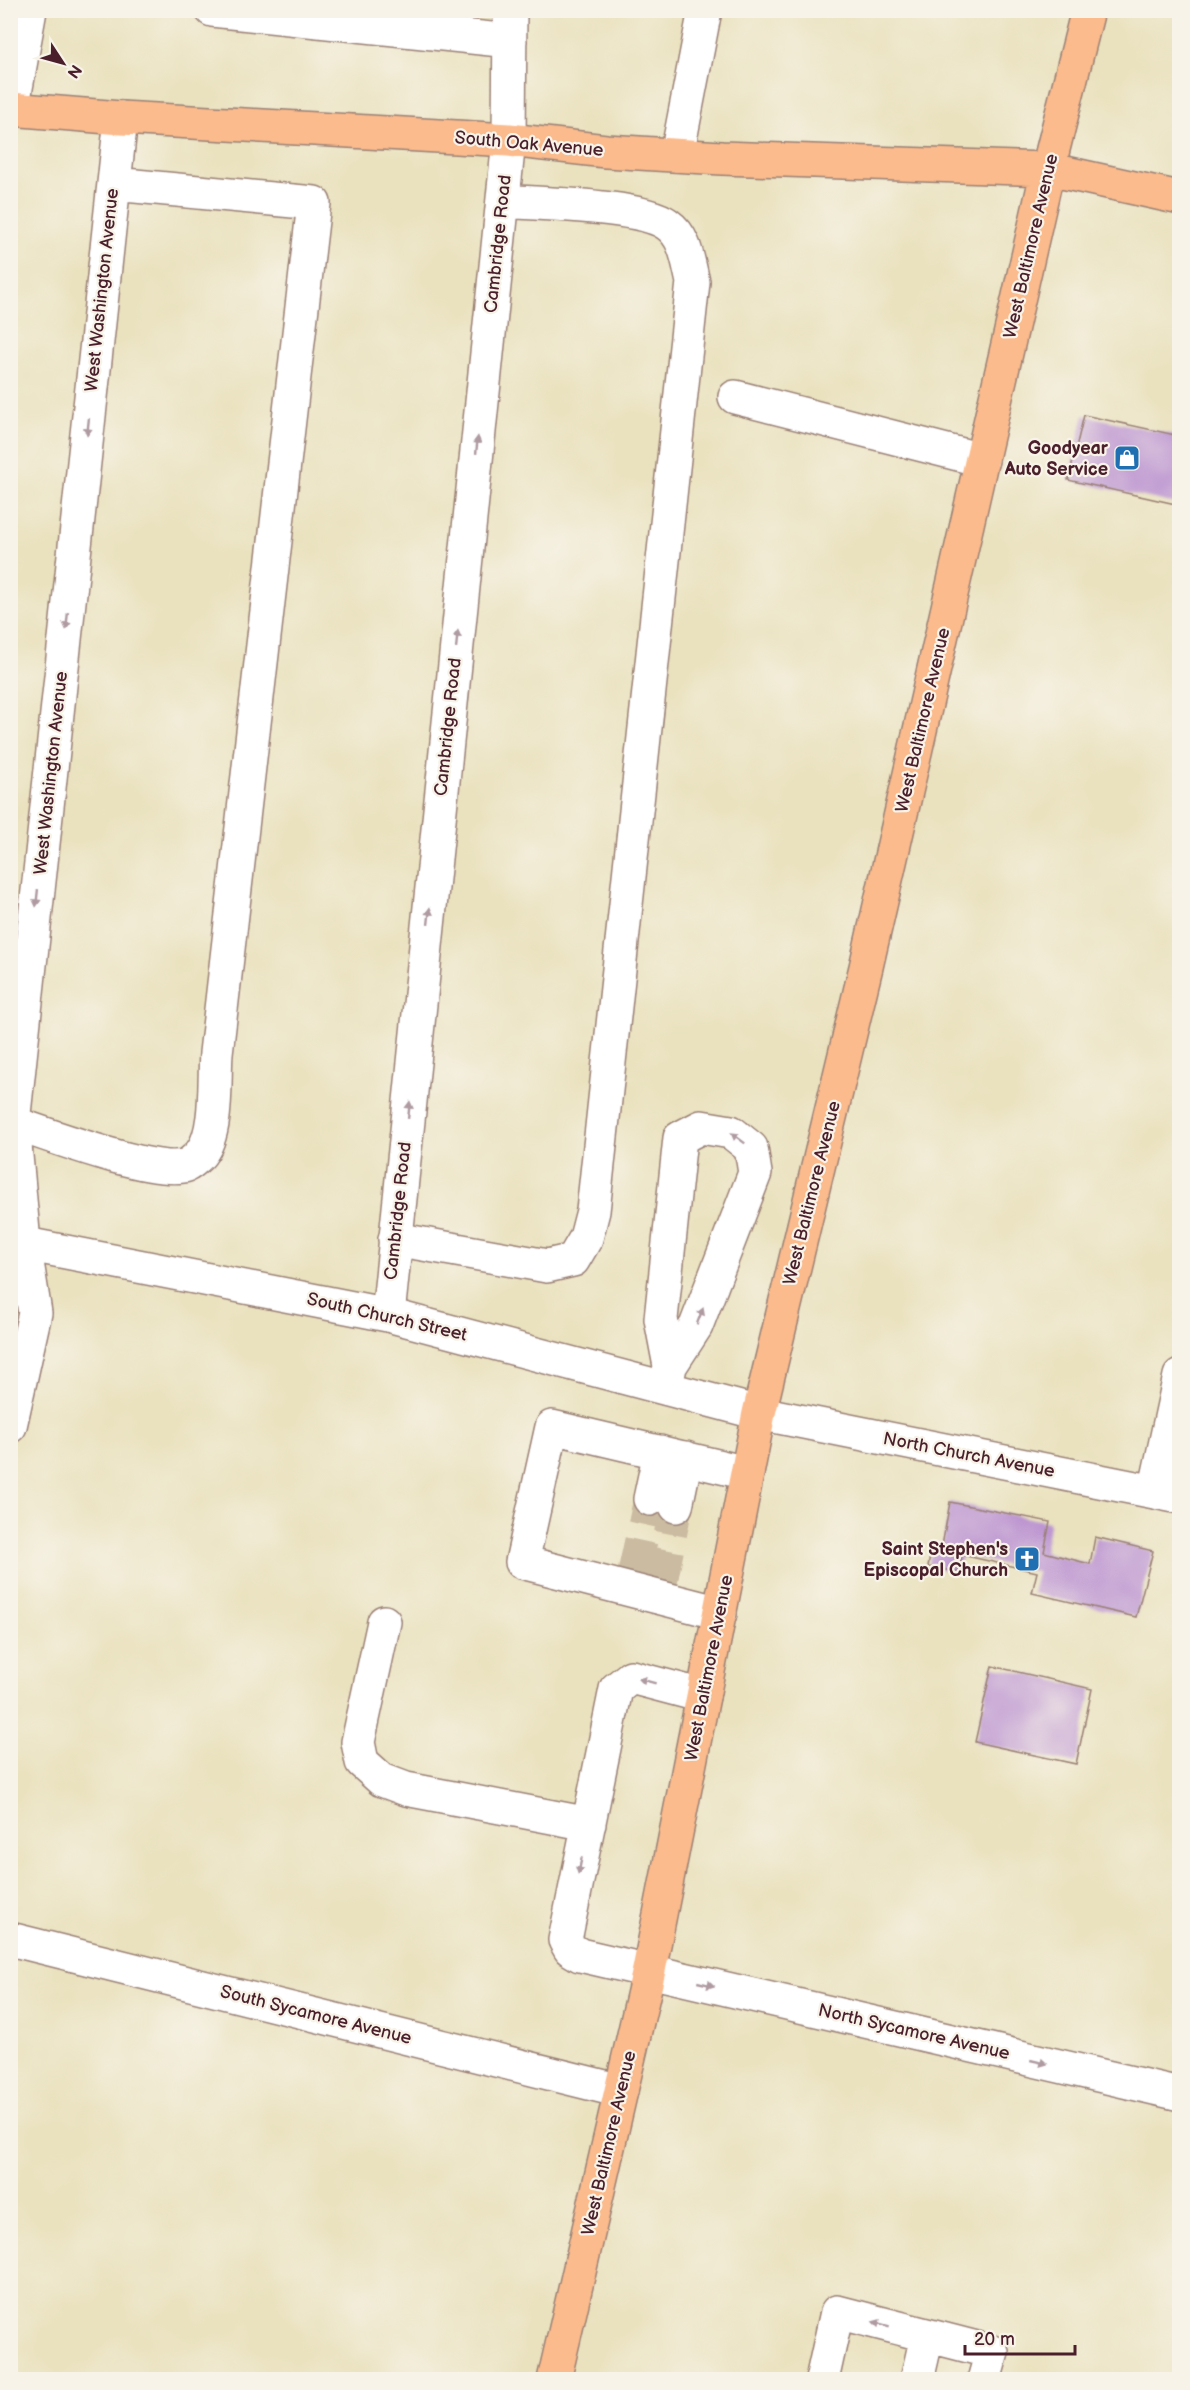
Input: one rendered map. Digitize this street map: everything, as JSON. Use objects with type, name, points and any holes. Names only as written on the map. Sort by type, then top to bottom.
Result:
[{"type":"main road","name":"West Baltimore Avenue","points":[[554,2379],[649,1970],[759,1413],[866,967],[1048,169],[1088,10]]},
{"type":"main road","name":"South Oak Avenue","points":[[11,110],[509,140],[606,151],[1048,169],[1179,198]]},
{"type":"street","points":[[11,110],[30,10]]},
{"type":"street","points":[[212,10],[510,26]]},
{"type":"street","points":[[677,155],[705,10]]},
{"type":"street","name":"Cambridge Road","points":[[388,1314],[509,140],[510,26]]},
{"type":"street","name":"West Washington Avenue","points":[[10,1426],[35,1313],[17,1242],[13,1123],[121,118]]},
{"type":"street","points":[[13,1123],[116,1157],[167,1166],[187,1165],[201,1154],[209,1138],[216,1053],[314,203],[114,184]]},
{"type":"street","points":[[395,1239],[547,1266],[573,1260],[586,1239],[595,1199],[693,282],[684,244],[668,224],[639,212],[502,201]]},
{"type":"street","points":[[735,397],[982,460]]},
{"type":"street","points":[[702,1127],[731,1132],[751,1148],[755,1173],[696,1326],[668,1377],[661,1319],[680,1138],[702,1127]]},
{"type":"street","name":"South Church Street","points":[[17,1242],[388,1314],[668,1377],[759,1413]]},
{"type":"street","points":[[1167,1494],[1179,1376]]},
{"type":"street","name":"North Church Avenue","points":[[759,1413],[1167,1494]]},
{"type":"street","points":[[720,1613],[658,1588],[522,1562],[552,1427],[747,1473]]},
{"type":"street","points":[[684,1458],[674,1505],[684,1458]]},
{"type":"street","points":[[384,1622],[358,1742],[362,1762],[382,1780],[406,1789],[589,1824],[616,1689],[631,1677],[703,1696]]},
{"type":"street","name":"North Sycamore Avenue","points":[[589,1824],[565,1940],[570,1948],[580,1955],[1179,2094]]},
{"type":"street","name":"South Sycamore Avenue","points":[[10,1938],[621,2091]]},
{"type":"street","points":[[822,2379],[837,2312],[992,2352],[984,2379]]},
{"type":"street","points":[[917,2379],[927,2336]]},
{"type":"building","name":"Goodyear Auto Service","points":[[1084,415],[1180,436],[1180,505],[1068,480]]},
{"type":"building","name":"Saint Stephen's Episcopal Church","points":[[950,1502],[1050,1522],[1044,1552],[1090,1564],[1095,1537],[1153,1551],[1136,1617],[1032,1593],[1037,1572],[962,1555],[958,1572],[928,1567],[932,1545],[942,1546]]},
{"type":"building","points":[[992,1666],[1092,1689],[1076,1764],[975,1742]]},
{"type":"tunnel","points":[[634,1573],[650,1499]]},
{"type":"tunnel","points":[[661,1582],[676,1506]]},
{"type":"place","name":"Goodyear Auto Service","points":[[1127,458]]},
{"type":"place","name":"Saint Stephen's Episcopal Church","points":[[1027,1559]]}]
